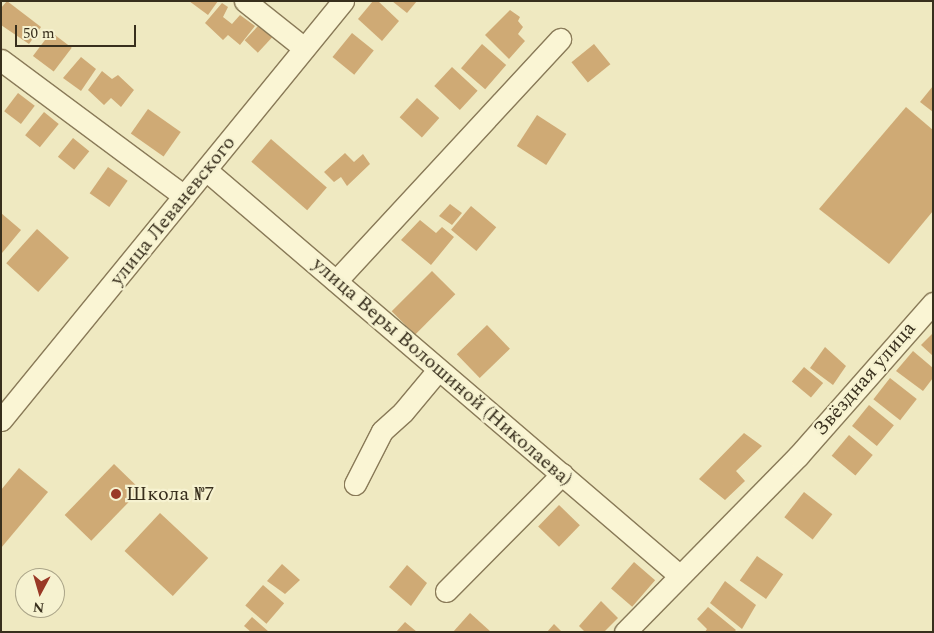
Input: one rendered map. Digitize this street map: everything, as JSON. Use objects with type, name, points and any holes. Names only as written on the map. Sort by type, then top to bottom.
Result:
[{"type":"street","points":[[245,1],[304,48]]},
{"type":"street","name":"улица Леваневского","points":[[1,420],[343,1]]},
{"type":"street","points":[[336,281],[560,39]]},
{"type":"street","points":[[1,60],[184,196]]},
{"type":"street","name":"улица Веры Волошиной (Николаева)","points":[[206,170],[679,575]]},
{"type":"street","name":"Звёздная улица","points":[[625,632],[798,456],[933,303]]},
{"type":"street","points":[[355,484],[382,431],[403,412],[438,370]]},
{"type":"street","points":[[446,591],[562,474]]},
{"type":"building","points":[[7,1],[41,27],[29,44],[1,25],[1,8]]},
{"type":"building","points":[[189,1],[218,1],[208,15]]},
{"type":"building","points":[[373,1],[378,1],[399,21],[382,41],[358,19]]},
{"type":"building","points":[[392,1],[417,1],[407,13]]},
{"type":"building","points":[[222,3],[228,7],[223,17],[232,24],[240,15],[255,26],[240,45],[228,35],[223,40],[205,23]]},
{"type":"building","points":[[510,10],[520,17],[518,21],[523,27],[518,34],[525,41],[509,59],[485,35]]},
{"type":"building","points":[[259,25],[272,37],[258,53],[245,40]]},
{"type":"building","points":[[51,32],[72,48],[54,72],[33,56]]},
{"type":"building","points":[[352,33],[374,51],[354,75],[332,57]]},
{"type":"building","points":[[482,44],[506,65],[485,89],[461,68]]},
{"type":"building","points":[[594,44],[610,64],[588,82],[571,62]]},
{"type":"building","points":[[81,57],[96,69],[81,91],[63,78]]},
{"type":"building","points":[[452,67],[478,91],[460,110],[434,86]]},
{"type":"building","points":[[102,71],[112,79],[118,75],[134,90],[121,107],[111,98],[104,105],[88,90]]},
{"type":"building","points":[[933,86],[933,112],[920,102]]},
{"type":"building","points":[[18,93],[35,106],[21,124],[4,111]]},
{"type":"building","points":[[417,98],[439,118],[422,137],[400,117]]},
{"type":"building","points":[[906,107],[933,130],[933,211],[889,264],[819,209]]},
{"type":"building","points":[[148,109],[181,132],[164,157],[131,134]]},
{"type":"building","points":[[44,112],[59,124],[40,147],[25,135]]},
{"type":"building","points":[[537,115],[566,134],[546,165],[517,146]]},
{"type":"building","points":[[73,138],[89,151],[74,170],[58,157]]},
{"type":"building","points":[[271,139],[327,188],[307,210],[251,162]]},
{"type":"building","points":[[345,153],[354,162],[363,154],[370,164],[347,186],[341,177],[334,182],[324,172]]},
{"type":"building","points":[[108,167],[128,181],[109,207],[90,193]]},
{"type":"building","points":[[450,204],[462,213],[452,225],[439,216]]},
{"type":"building","points":[[471,206],[496,227],[476,251],[451,230]]},
{"type":"building","points":[[1,213],[21,230],[2,253],[1,252]]},
{"type":"building","points":[[420,220],[436,233],[442,227],[454,237],[431,265],[401,240]]},
{"type":"building","points":[[37,229],[69,258],[38,292],[6,263]]},
{"type":"building","points":[[432,271],[455,294],[415,335],[392,311]]},
{"type":"building","points":[[487,325],[510,349],[480,378],[457,354]]},
{"type":"building","points":[[933,333],[933,356],[921,345]]},
{"type":"building","points":[[825,347],[846,366],[833,385],[810,368]]},
{"type":"building","points":[[913,351],[933,368],[933,378],[923,391],[896,371]]},
{"type":"building","points":[[804,367],[823,383],[811,398],[792,382]]},
{"type":"building","points":[[890,378],[917,399],[900,420],[873,399]]},
{"type":"building","points":[[869,405],[894,425],[877,446],[852,426]]},
{"type":"building","points":[[744,433],[762,446],[736,471],[745,481],[725,500],[699,479]]},
{"type":"building","points":[[849,435],[873,455],[855,476],[832,456]]},
{"type":"building","points":[[114,464],[141,490],[91,541],[65,515]]},
{"type":"building","points":[[19,468],[48,492],[1,548],[1,490]]},
{"type":"building","points":[[804,492],[832,514],[813,539],[784,517]]},
{"type":"building","points":[[559,505],[580,525],[559,547],[538,527]]},
{"type":"building","points":[[160,513],[208,558],[173,596],[125,551]]},
{"type":"building","points":[[757,556],[783,574],[766,599],[740,581]]},
{"type":"building","points":[[634,562],[655,580],[632,607],[611,588]]},
{"type":"building","points":[[282,564],[300,580],[285,594],[267,581]]},
{"type":"building","points":[[407,565],[427,583],[411,606],[389,587]]},
{"type":"building","points":[[725,581],[756,605],[742,629],[710,603]]},
{"type":"building","points":[[263,585],[284,603],[266,624],[245,605]]},
{"type":"building","points":[[601,601],[618,618],[604,632],[585,632],[579,626]]},
{"type":"building","points":[[708,607],[736,630],[734,632],[705,632],[707,629],[697,619]]},
{"type":"building","points":[[470,613],[491,632],[453,632]]},
{"type":"building","points":[[252,617],[269,632],[251,632],[244,626]]},
{"type":"building","points":[[405,622],[417,632],[396,632]]},
{"type":"building","points":[[554,624],[562,632],[547,632]]},
{"type":"place","name":"Школа №7","points":[[116,494]]}]
